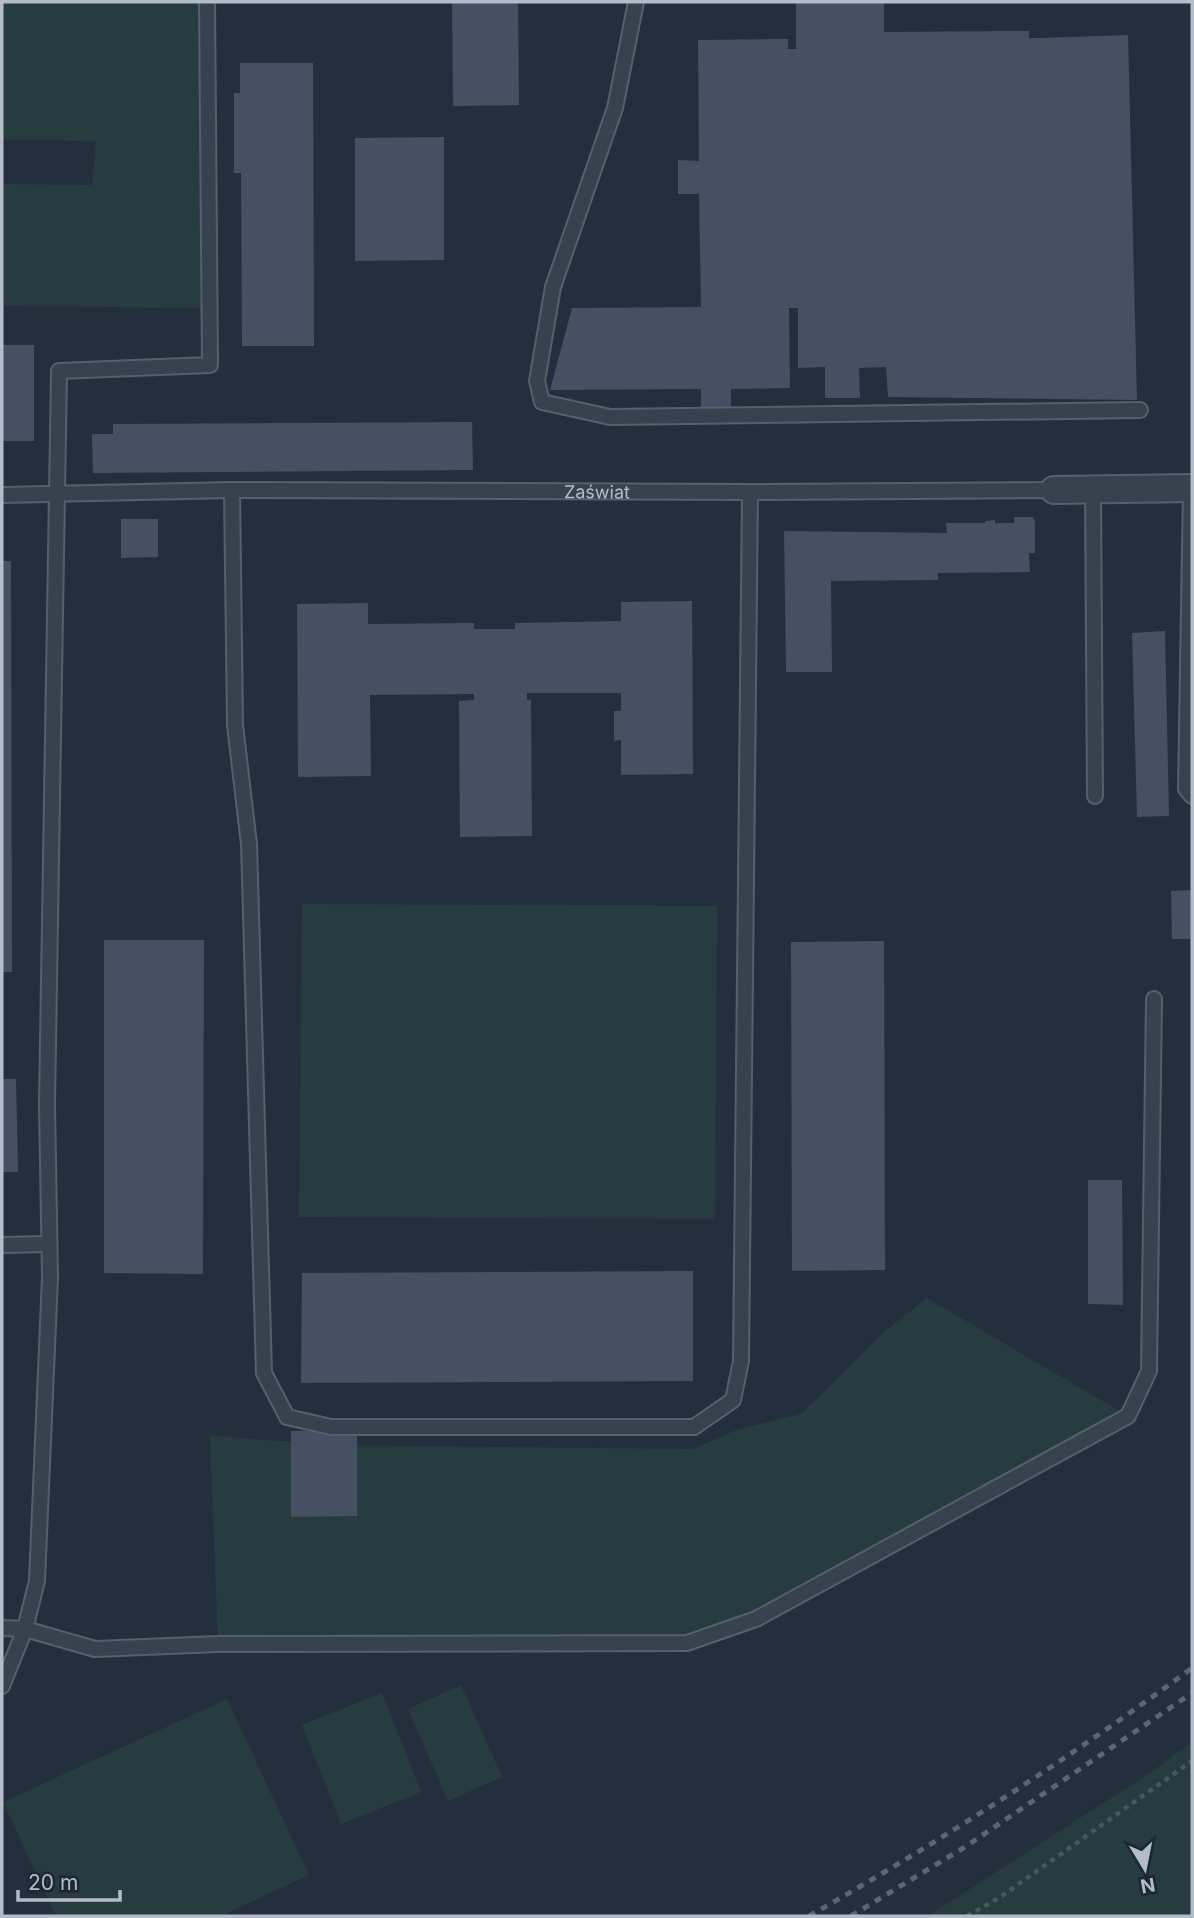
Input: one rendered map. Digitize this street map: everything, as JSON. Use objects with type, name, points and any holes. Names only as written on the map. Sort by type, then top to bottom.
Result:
[{"type":"street","name":"Zaświat","points":[[1054,490],[1191,488]]},
{"type":"lane","points":[[2,1686],[26,1629],[37,1581],[50,1277],[47,1104],[60,372],[210,365],[207,2]]},
{"type":"lane","points":[[636,2],[615,108],[553,287],[537,381],[542,402],[610,417],[1140,410]]},
{"type":"lane","points":[[1191,488],[1190,695],[1186,789],[1192,796]]},
{"type":"lane","points":[[1093,489],[1095,796]]},
{"type":"lane","points":[[232,490],[235,725],[249,844],[264,1373],[287,1417],[331,1427],[694,1427],[733,1400],[741,1362],[750,492]]},
{"type":"lane","name":"Zaświat","points":[[2,495],[232,490],[1054,490]]},
{"type":"lane","points":[[2,1628],[26,1629],[95,1649],[218,1644],[687,1643],[756,1619],[1128,1416],[1149,1371],[1154,999]]},
{"type":"lane","points":[[2,1244],[49,1244]]},
{"type":"path","points":[[967,1916],[999,1898],[1192,1761]]},
{"type":"green space","points":[[2,2],[207,2],[210,308],[2,306],[2,184],[92,185],[96,141],[2,140]]},
{"type":"green space","points":[[302,904],[717,906],[715,1219],[299,1217]]},
{"type":"green space","points":[[927,1298],[1128,1416],[756,1619],[687,1643],[218,1644],[210,1435],[320,1445],[693,1449],[736,1430],[801,1414],[885,1331]]},
{"type":"green space","points":[[461,1685],[502,1777],[448,1801],[408,1709]]},
{"type":"green space","points":[[382,1693],[421,1792],[341,1824],[302,1725]]},
{"type":"green space","points":[[227,1699],[309,1875],[221,1916],[56,1916],[3,1802]]},
{"type":"green space","points":[[1192,1742],[1192,1916],[928,1916],[1150,1773]]},
{"type":"building","points":[[452,2],[518,2],[519,105],[453,106]]},
{"type":"building","points":[[796,2],[884,2],[884,32],[1029,31],[1029,38],[1128,35],[1137,400],[888,397],[886,367],[859,368],[860,398],[825,398],[825,367],[798,368],[798,308],[789,308],[790,388],[731,389],[731,410],[701,410],[701,389],[550,390],[572,308],[701,307],[699,194],[678,194],[678,160],[699,161],[698,40],[788,39],[788,49],[796,49]]},
{"type":"building","points":[[240,63],[313,63],[314,346],[242,346],[241,173],[234,173],[234,93],[240,93]]},
{"type":"building","points":[[444,137],[444,260],[355,261],[355,138]]},
{"type":"building","points":[[2,345],[34,345],[34,441],[2,441]]},
{"type":"building","points":[[472,422],[473,470],[93,473],[92,434],[113,434],[113,424]]},
{"type":"building","points":[[1014,517],[1032,517],[1035,521],[1035,553],[1029,553],[1030,572],[938,573],[938,580],[831,581],[832,672],[786,672],[784,531],[947,533],[946,523],[985,523],[995,520],[995,523],[1014,523]]},
{"type":"building","points":[[121,519],[158,519],[158,557],[121,558]]},
{"type":"building","points":[[2,561],[11,561],[12,972],[2,972]]},
{"type":"building","points":[[692,601],[693,774],[621,775],[621,740],[614,741],[614,711],[621,711],[621,693],[527,693],[527,700],[531,700],[532,836],[460,837],[459,701],[474,700],[474,694],[370,695],[371,776],[298,777],[297,604],[368,603],[368,624],[474,623],[474,629],[515,629],[515,623],[621,621],[621,602]]},
{"type":"building","points":[[1165,631],[1169,816],[1137,817],[1132,633]]},
{"type":"building","points":[[1192,890],[1192,939],[1172,939],[1171,891]]},
{"type":"building","points":[[104,940],[204,940],[203,1274],[104,1273]]},
{"type":"building","points":[[884,941],[885,1270],[792,1271],[791,942]]},
{"type":"building","points":[[2,1079],[16,1079],[18,1172],[2,1172]]},
{"type":"building","points":[[1088,1180],[1122,1180],[1123,1305],[1088,1304]]},
{"type":"building","points":[[693,1271],[693,1381],[301,1383],[302,1273]]},
{"type":"building","points":[[357,1430],[357,1516],[291,1517],[291,1431]]},
{"type":"railway","points":[[809,1916],[1004,1798],[1192,1668]]},
{"type":"railway","points":[[851,1916],[965,1847],[1192,1693]]}]
